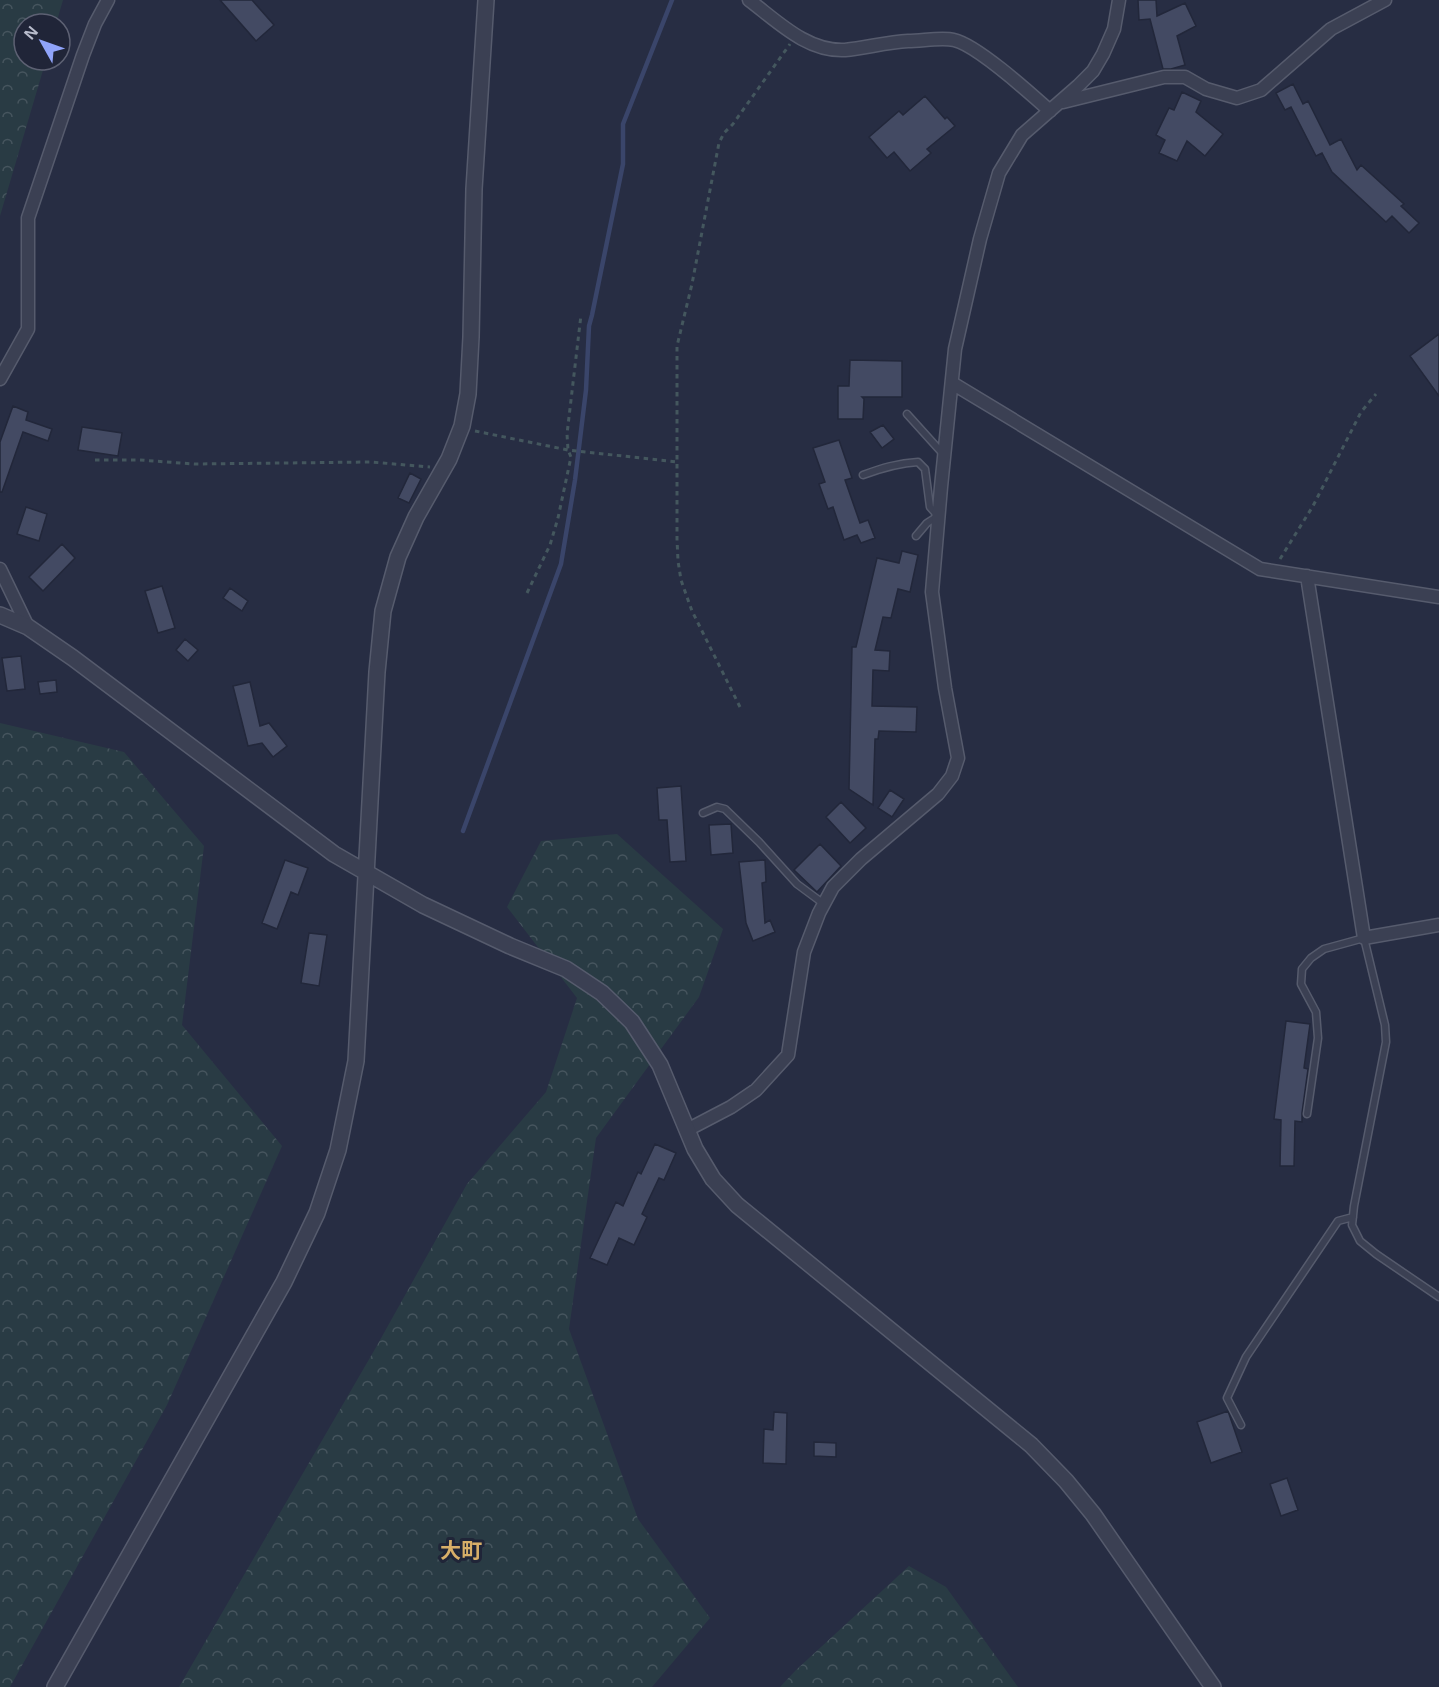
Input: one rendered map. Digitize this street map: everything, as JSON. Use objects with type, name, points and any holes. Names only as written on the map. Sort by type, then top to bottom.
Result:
[{"type":"street","points":[[0,379],[28,328],[28,218],[83,55],[108,0]]},
{"type":"street","points":[[55,1687],[284,1282],[317,1213],[338,1150],[356,1061],[382,611],[398,557],[462,426],[468,394],[474,189],[486,0]]},
{"type":"street","points":[[749,0],[796,35],[820,48],[843,50],[898,42],[954,40],[979,53],[1054,107]]},
{"type":"street","points":[[687,1130],[731,1107],[756,1090],[788,1054],[804,952],[833,887],[861,859],[938,795],[952,776],[958,758],[945,688],[932,592],[955,349],[980,239],[999,173],[1022,135],[1093,71],[1114,29],[1119,0]]},
{"type":"street","points":[[1054,107],[1164,77],[1185,77],[1206,88],[1237,98],[1260,90],[1331,29],[1385,0]]},
{"type":"street","points":[[952,382],[1260,569],[1439,597]]},
{"type":"street","points":[[0,569],[28,627]]},
{"type":"street","points":[[1307,576],[1364,938],[1439,925]]},
{"type":"street","points":[[0,615],[28,627],[73,658],[334,854],[423,905],[510,946],[566,969],[602,993],[632,1022],[660,1065],[695,1149],[713,1179],[737,1204],[1031,1445],[1094,1514],[1212,1687]]},
{"type":"lane","points":[[907,414],[944,456]]},
{"type":"lane","points":[[863,475],[893,464],[918,462],[925,469],[930,507],[938,516],[927,523],[916,536]]},
{"type":"lane","points":[[703,813],[717,807],[725,809],[797,884],[824,904]]},
{"type":"lane","points":[[1307,1114],[1318,1038],[1316,1012],[1301,984],[1302,969],[1311,958],[1324,949],[1364,938],[1385,1025],[1386,1042],[1352,1225],[1360,1241],[1439,1297]]},
{"type":"lane","points":[[1241,1425],[1227,1398],[1246,1357],[1338,1221],[1353,1217]]},
{"type":"path","points":[[740,707],[692,611],[681,580],[678,561],[676,462],[677,346],[692,284],[719,143],[796,35]]},
{"type":"path","points":[[528,593],[550,545],[572,457],[568,450],[568,422],[581,315]]},
{"type":"path","points":[[1273,571],[1313,506],[1361,412],[1377,394]]},
{"type":"path","points":[[462,426],[478,433],[568,450],[676,462]]},
{"type":"path","points":[[94,459],[194,464],[370,462],[443,468]]},
{"type":"green space","points":[[0,0],[63,0],[60,12],[12,12],[12,72],[42,72],[0,216]]},
{"type":"green space","points":[[0,723],[124,752],[204,846],[182,1025],[282,1146],[167,1405],[10,1687],[0,1687]]},
{"type":"green space","points":[[617,834],[723,929],[699,997],[596,1138],[569,1329],[638,1519],[710,1618],[652,1687],[179,1687],[375,1349],[467,1184],[546,1092],[577,998],[507,907],[541,841]]},
{"type":"green space","points":[[909,1566],[946,1587],[1018,1687],[780,1687],[796,1670]]},
{"type":"building","points":[[220,0],[252,0],[274,25],[256,41]]},
{"type":"building","points":[[1138,0],[1156,0],[1157,16],[1185,3],[1196,26],[1177,36],[1185,65],[1163,69],[1150,19],[1139,20]]},
{"type":"building","points":[[1293,84],[1303,104],[1308,101],[1330,145],[1341,139],[1357,170],[1361,165],[1404,204],[1401,206],[1419,223],[1409,233],[1392,216],[1386,222],[1332,172],[1322,153],[1316,156],[1291,107],[1285,110],[1276,93]]},
{"type":"building","points":[[1182,92],[1201,101],[1196,112],[1223,134],[1205,156],[1187,141],[1177,161],[1159,153],[1165,140],[1156,135],[1169,108],[1174,110]]},
{"type":"building","points":[[925,96],[945,119],[947,117],[955,126],[927,149],[931,153],[910,171],[894,152],[887,158],[869,137],[899,111],[903,115]]},
{"type":"building","points":[[1439,334],[1439,396],[1410,356]]},
{"type":"building","points":[[850,360],[902,361],[902,397],[862,397],[864,399],[863,419],[838,419],[838,386],[849,386]]},
{"type":"building","points":[[13,406],[28,412],[26,420],[52,429],[48,441],[23,432],[2,492],[0,492],[0,442]]},
{"type":"building","points":[[883,425],[894,439],[882,448],[870,432]]},
{"type":"building","points":[[82,427],[122,433],[118,456],[78,450]]},
{"type":"building","points":[[839,440],[852,478],[845,480],[860,523],[868,520],[875,538],[861,543],[857,535],[844,540],[833,507],[828,509],[819,484],[825,482],[813,448]]},
{"type":"building","points":[[410,473],[421,479],[409,503],[398,498]]},
{"type":"building","points":[[26,507],[47,514],[39,541],[17,534]]},
{"type":"building","points":[[62,544],[75,558],[43,591],[29,577]]},
{"type":"building","points":[[902,551],[918,555],[910,592],[898,589],[891,618],[883,617],[875,650],[890,651],[889,671],[873,670],[872,706],[917,707],[916,732],[879,731],[878,739],[875,739],[873,805],[849,789],[852,647],[856,647],[877,558],[899,563]]},
{"type":"building","points":[[162,586],[175,628],[158,633],[145,591]]},
{"type":"building","points":[[230,588],[248,601],[242,611],[223,598]]},
{"type":"building","points":[[185,639],[198,650],[188,661],[176,650]]},
{"type":"building","points":[[21,656],[25,689],[7,691],[2,658]]},
{"type":"building","points":[[56,680],[57,692],[40,694],[38,682]]},
{"type":"building","points":[[250,682],[260,726],[269,723],[287,746],[273,757],[262,743],[248,746],[233,686]]},
{"type":"building","points":[[681,786],[686,861],[670,862],[667,820],[659,820],[657,788]]},
{"type":"building","points":[[890,790],[904,799],[892,817],[878,808]]},
{"type":"building","points":[[841,802],[866,828],[850,843],[826,817]]},
{"type":"building","points":[[731,824],[733,853],[711,855],[709,825]]},
{"type":"building","points":[[820,844],[841,866],[817,892],[794,870]]},
{"type":"building","points":[[285,860],[308,868],[298,895],[291,892],[277,929],[262,923]]},
{"type":"building","points":[[765,860],[766,882],[762,883],[765,923],[770,920],[775,932],[753,941],[746,923],[739,862]]},
{"type":"building","points":[[309,933],[327,935],[319,986],[301,983]]},
{"type":"building","points":[[1286,1021],[1310,1024],[1304,1068],[1308,1069],[1302,1122],[1295,1121],[1294,1166],[1280,1166],[1281,1120],[1274,1119]]},
{"type":"building","points":[[655,1144],[676,1153],[664,1180],[659,1178],[642,1214],[647,1217],[634,1245],[619,1238],[607,1265],[590,1258],[616,1202],[623,1206],[638,1172],[641,1174]]},
{"type":"building","points":[[1228,1411],[1242,1452],[1211,1463],[1197,1422]]},
{"type":"building","points":[[774,1412],[787,1413],[786,1464],[763,1463],[764,1429],[773,1430]]},
{"type":"building","points":[[814,1442],[836,1443],[836,1457],[814,1456]]},
{"type":"building","points":[[1287,1478],[1298,1510],[1281,1516],[1270,1484]]},
{"type":"waterway","points":[[463,831],[561,564],[575,480],[586,390],[589,326],[623,164],[623,124],[672,0]]},
{"type":"district","name":"大町","points":[[461,1550]]}]
